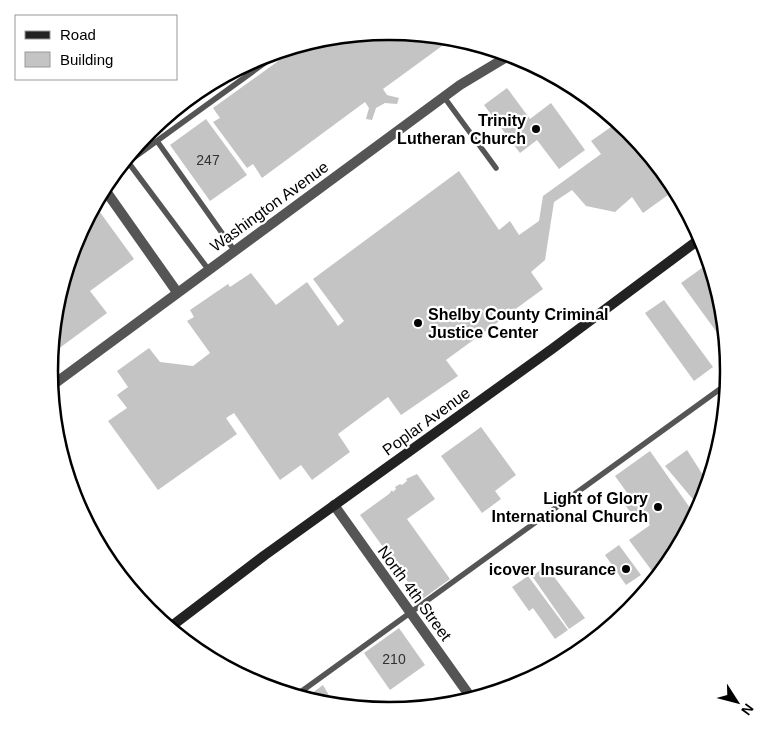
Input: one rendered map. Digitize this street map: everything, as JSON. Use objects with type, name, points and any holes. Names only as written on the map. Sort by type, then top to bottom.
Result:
[{"type":"main road","name":"Poplar Avenue","points":[[175,624],[334,505],[552,350],[694,243]]},
{"type":"street","name":"Washington Avenue","points":[[58,381],[444,97],[502,60]]},
{"type":"street","points":[[108,195],[177,292]]},
{"type":"street","name":"North 4th Street","points":[[334,505],[467,693]]},
{"type":"lane","points":[[140,153],[261,65]]},
{"type":"lane","points":[[444,97],[496,168]]},
{"type":"lane","points":[[156,141],[234,250]]},
{"type":"lane","points":[[130,165],[208,269]]},
{"type":"lane","points":[[302,691],[719,390]]},
{"type":"building","points":[[388,40],[444,45],[383,89],[387,95],[399,98],[397,104],[385,103],[376,108],[372,120],[366,119],[369,108],[365,102],[262,178],[253,164],[247,168],[213,122],[220,118],[213,108],[283,58],[303,51],[345,43]]},
{"type":"building","points":[[240,75],[224,86],[223,84]]},
{"type":"building","name":"Trinity Lutheran Church","points":[[507,88],[530,119],[551,103],[585,150],[559,169],[537,140],[520,153],[484,105]]},
{"type":"building","points":[[206,119],[247,175],[210,201],[170,145]]},
{"type":"building","name":"Shelby County Criminal Justice Center","points":[[612,126],[651,169],[668,195],[643,213],[632,197],[615,212],[586,206],[572,190],[554,202],[545,260],[531,272],[543,289],[446,360],[458,376],[401,415],[388,397],[338,434],[350,452],[312,480],[301,465],[280,480],[234,413],[226,418],[237,434],[158,490],[108,421],[127,408],[117,395],[128,387],[117,371],[149,348],[160,362],[193,366],[210,353],[187,321],[194,317],[190,310],[228,284],[230,287],[251,273],[276,305],[307,282],[338,326],[344,321],[313,279],[459,171],[499,230],[510,221],[519,235],[539,221],[543,196],[601,154],[591,141]]},
{"type":"building","points":[[99,211],[134,259],[90,291],[107,313],[58,349],[60,328],[69,285],[83,244]]},
{"type":"building","points":[[703,267],[713,306],[718,333],[681,283]]},
{"type":"building","points":[[664,300],[713,367],[694,381],[645,313]]},
{"type":"building","points":[[481,427],[516,475],[495,491],[501,499],[482,513],[441,456]]},
{"type":"building","points":[[687,450],[703,475],[693,500],[665,466]]},
{"type":"building","name":"Light of Glory International Church","points":[[650,451],[690,507],[675,537],[652,571],[629,540],[650,525],[640,511],[633,516],[621,499],[628,494],[615,476]]},
{"type":"building","points":[[417,474],[435,499],[407,519],[450,579],[421,600],[360,515],[392,490],[393,492],[396,489],[395,487],[400,484],[402,485],[407,481],[406,479]]},
{"type":"building","name":"icover Insurance","points":[[619,545],[641,575],[626,585],[605,555]]},
{"type":"building","points":[[546,566],[585,618],[569,629],[532,576]]},
{"type":"building","points":[[528,576],[568,630],[555,639],[533,608],[529,611],[512,587]]},
{"type":"building","points":[[399,628],[425,665],[390,690],[364,653]]},
{"type":"building","points":[[323,685],[330,697],[324,696],[312,693]]},
{"type":"place","name":"Trinity Lutheran Church","points":[[536,129]]},
{"type":"place","name":"Shelby County Criminal Justice Center","points":[[418,323]]},
{"type":"place","name":"Light of Glory International Church","points":[[658,507]]},
{"type":"place","name":"icover Insurance","points":[[626,569]]}]
